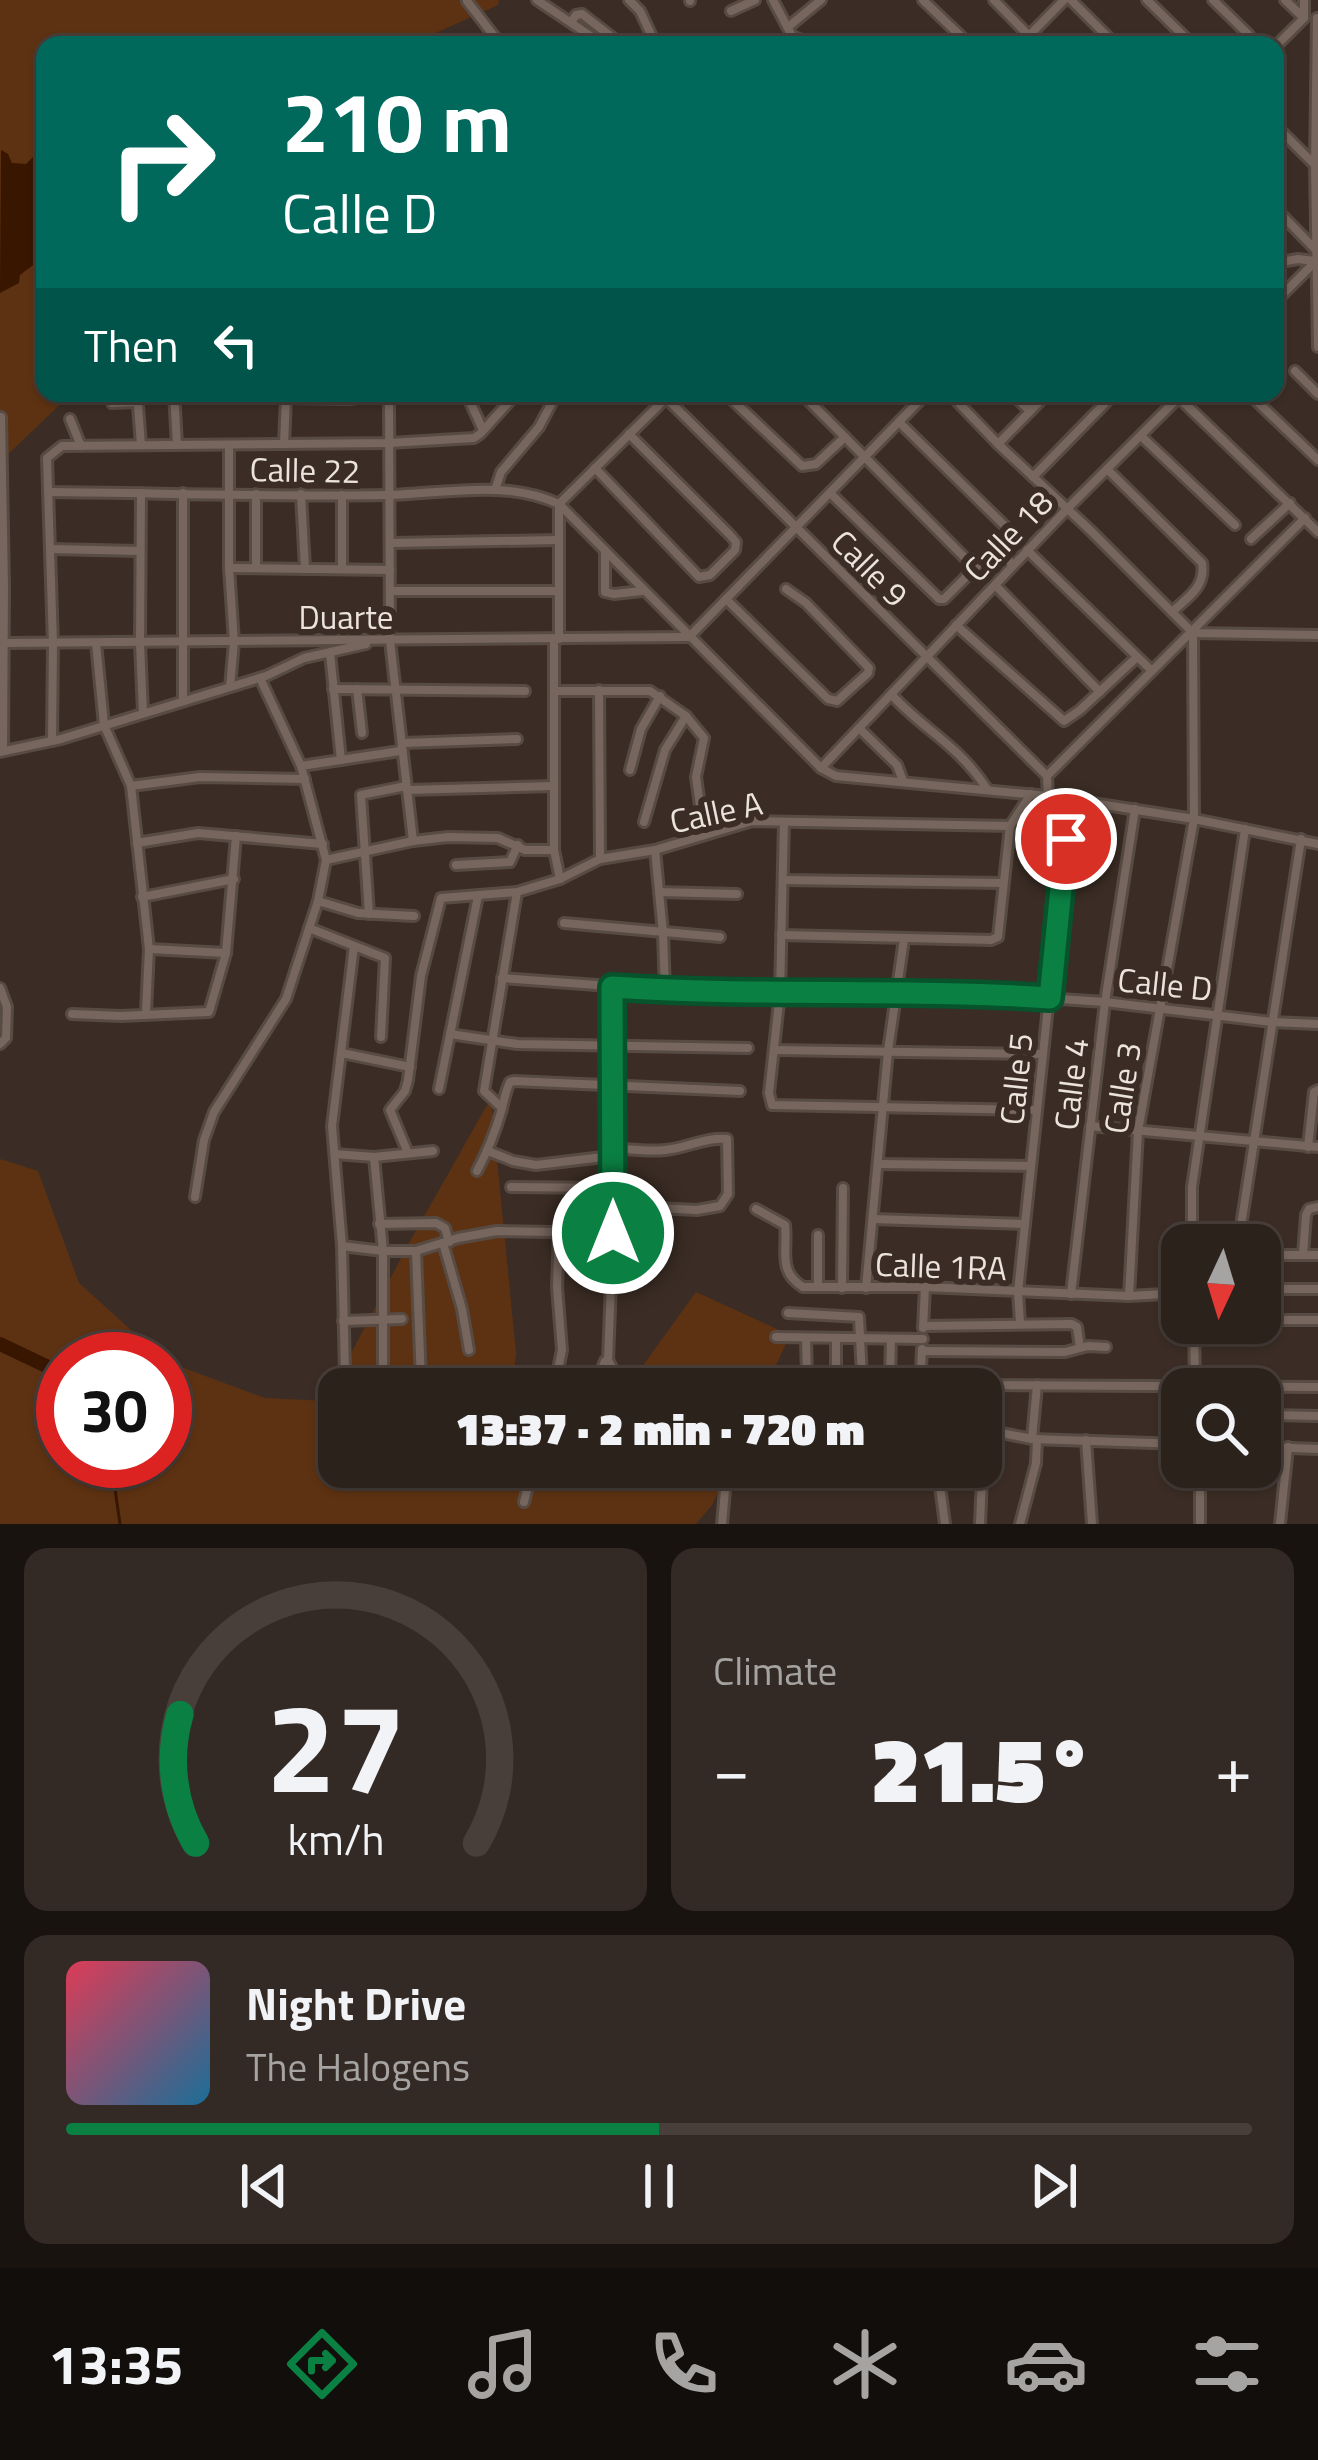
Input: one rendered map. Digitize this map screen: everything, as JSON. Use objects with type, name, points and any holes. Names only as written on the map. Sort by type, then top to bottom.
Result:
[{"type":"street","points":[[537,0],[588,36]]},
{"type":"street","points":[[628,0],[640,11],[652,36]]},
{"type":"street","points":[[731,11],[754,0]]},
{"type":"street","points":[[773,0],[792,36]]},
{"type":"street","points":[[788,27],[821,0]]},
{"type":"street","points":[[923,0],[961,36]]},
{"type":"street","points":[[994,0],[1029,36],[1068,0],[1106,36]]},
{"type":"street","points":[[1147,0],[1183,36]]},
{"type":"street","points":[[1213,0],[1248,36]]},
{"type":"street","points":[[1285,0],[1304,18],[1317,18],[1318,347]]},
{"type":"street","points":[[1284,37],[1304,18],[1304,0]]},
{"type":"street","points":[[467,2],[494,36]]},
{"type":"street","points":[[572,21],[583,14],[612,36]]},
{"type":"street","points":[[604,36],[608,32]]},
{"type":"street","points":[[1284,134],[1315,165]]},
{"type":"street","points":[[1284,218],[1317,254]]},
{"type":"street","points":[[1284,261],[1317,254]]},
{"type":"street","points":[[1284,292],[1317,254]]},
{"type":"street","points":[[1295,371],[1318,394]]},
{"type":"street","points":[[112,404],[120,402]]},
{"type":"street","points":[[137,402],[141,446]]},
{"type":"street","points":[[175,402],[177,445]]},
{"type":"street","points":[[284,444],[286,402]]},
{"type":"street","points":[[391,402],[386,641],[413,841]]},
{"type":"street","points":[[470,402],[483,431]]},
{"type":"street","points":[[52,741],[47,458],[62,446],[389,443],[474,437],[509,402]]},
{"type":"street","points":[[495,490],[501,472],[539,427],[552,402]]},
{"type":"street","points":[[560,878],[554,850],[553,786],[559,504],[659,402]]},
{"type":"street","name":"Calle 9","points":[[673,402],[1048,776]]},
{"type":"street","points":[[734,402],[802,466],[816,464],[845,437]]},
{"type":"street","points":[[810,402],[975,568]]},
{"type":"street","points":[[689,638],[918,402]]},
{"type":"street","points":[[957,402],[1193,633],[1318,635]]},
{"type":"street","points":[[1020,402],[1030,411]]},
{"type":"street","points":[[998,445],[1039,402]]},
{"type":"street","points":[[1033,477],[1106,402]]},
{"type":"street","name":"Calle 18","points":[[820,769],[1172,402]]},
{"type":"street","points":[[1185,402],[1318,529],[1318,542]]},
{"type":"street","points":[[1258,402],[1318,460]]},
{"type":"street","points":[[1,417],[2,752],[260,678],[304,658],[386,641]]},
{"type":"street","points":[[70,419],[81,446]]},
{"type":"street","points":[[830,493],[939,599],[995,548],[1011,530],[899,422]]},
{"type":"street","points":[[595,468],[699,577],[710,575],[735,550],[736,542],[629,434]]},
{"type":"street","points":[[1141,436],[1235,525]]},
{"type":"street","points":[[230,445],[234,642],[230,687]]},
{"type":"street","points":[[1107,470],[1202,563],[1201,585],[1172,612]]},
{"type":"street","name":"Calle 22","points":[[48,492],[391,495],[495,490],[540,496],[559,504]]},
{"type":"street","points":[[141,493],[143,713]]},
{"type":"street","points":[[183,493],[183,701]]},
{"type":"street","points":[[256,494],[256,568]]},
{"type":"street","points":[[301,494],[305,569]]},
{"type":"street","points":[[342,495],[342,569]]},
{"type":"street","points":[[1251,539],[1290,503]]},
{"type":"street","points":[[559,504],[820,769],[836,776],[1135,809],[1318,844]]},
{"type":"street","points":[[1048,796],[1048,776],[1306,518]]},
{"type":"street","points":[[391,543],[557,540]]},
{"type":"street","points":[[995,548],[1013,565]]},
{"type":"street","points":[[50,549],[140,551]]},
{"type":"street","points":[[1027,550],[1152,671]]},
{"type":"street","points":[[604,551],[604,592],[644,591]]},
{"type":"street","points":[[229,568],[390,570]]},
{"type":"street","points":[[995,584],[1100,692]]},
{"type":"street","points":[[726,599],[827,699],[837,701],[870,670],[806,603],[786,589]]},
{"type":"street","points":[[390,591],[558,591]]},
{"type":"street","points":[[956,625],[1062,721],[1137,657]]},
{"type":"street","name":"Calle 3","points":[[1129,1296],[1138,1131],[1193,819],[1193,633]]},
{"type":"street","name":"Duarte","points":[[4,643],[689,638]]},
{"type":"street","points":[[95,644],[104,725],[130,786],[149,949],[146,1012]]},
{"type":"street","points":[[331,652],[341,760]]},
{"type":"street","points":[[195,1197],[204,1140],[214,1112],[285,1000],[318,901],[326,860],[301,766],[260,678]]},
{"type":"street","points":[[333,689],[525,691]]},
{"type":"street","points":[[357,689],[362,733]]},
{"type":"street","points":[[598,690],[601,859]]},
{"type":"street","points":[[554,691],[643,690],[660,696],[686,716],[704,738],[697,777],[704,835]]},
{"type":"street","points":[[891,694],[961,754],[988,790]]},
{"type":"street","points":[[630,770],[641,727],[660,696]]},
{"type":"street","points":[[644,822],[665,750],[686,716]]},
{"type":"street","points":[[859,728],[897,765],[903,781]]},
{"type":"street","points":[[403,743],[517,739]]},
{"type":"street","points":[[301,766],[400,751],[403,743]]},
{"type":"street","points":[[130,786],[200,778],[305,779]]},
{"type":"street","points":[[369,914],[361,795],[407,788],[553,786]]},
{"type":"street","points":[[782,935],[998,937],[1010,826],[1031,794]]},
{"type":"street","name":"Calle 5","points":[[1020,1324],[1018,1292],[1070,800]]},
{"type":"street","name":"Calle 4","points":[[1071,1294],[1105,1002],[1135,809]]},
{"type":"street","name":"Calle A","points":[[410,1066],[421,976],[440,899],[517,892],[601,859],[655,850],[752,821],[1010,826]]},
{"type":"street","points":[[784,822],[772,1105],[1037,1110]]},
{"type":"street","points":[[1192,1224],[1192,1187],[1245,829]]},
{"type":"street","points":[[137,843],[177,834],[322,844]]},
{"type":"street","points":[[72,1014],[209,1012],[226,952],[236,836]]},
{"type":"street","points":[[326,860],[448,837],[498,838],[527,850],[554,850]]},
{"type":"street","points":[[1241,1224],[1301,839]]},
{"type":"street","points":[[456,865],[509,862],[518,845]]},
{"type":"street","points":[[655,850],[664,990]]},
{"type":"street","points":[[142,897],[234,878]]},
{"type":"street","points":[[784,880],[1003,883]]},
{"type":"street","points":[[502,1108],[484,1091],[517,892]]},
{"type":"street","points":[[659,892],[737,894]]},
{"type":"street","points":[[439,1089],[478,896]]},
{"type":"street","points":[[318,901],[369,914],[414,916]]},
{"type":"street","points":[[564,923],[720,937]]},
{"type":"street","points":[[309,928],[385,958],[381,1037]]},
{"type":"street","points":[[866,1288],[888,1051],[904,939]]},
{"type":"street","points":[[345,1368],[333,1117],[354,946]]},
{"type":"street","points":[[149,949],[226,952]]},
{"type":"street","name":"Calle D","points":[[502,978],[664,990],[988,994],[1318,1024]]},
{"type":"street","points":[[612,987],[614,1206],[608,1360],[612,1368]]},
{"type":"street","points":[[0,988],[7,1007],[6,1038],[0,1043]]},
{"type":"street","points":[[449,1034],[517,1044],[748,1048]]},
{"type":"street","points":[[776,1050],[1042,1054]]},
{"type":"street","points":[[342,1053],[410,1066],[406,1091],[390,1114],[409,1153]]},
{"type":"street","points":[[477,1171],[509,1082],[740,1091]]},
{"type":"street","points":[[1090,1126],[1313,1147],[1314,1092],[1318,1090]]},
{"type":"street","points":[[488,1151],[536,1165],[727,1139],[728,1194],[720,1206],[697,1210],[614,1206]]},
{"type":"street","points":[[334,1154],[374,1157],[433,1150]]},
{"type":"street","points":[[374,1157],[383,1251],[383,1368]]},
{"type":"street","points":[[879,1164],[1031,1166]]},
{"type":"street","points":[[512,1187],[613,1188]]},
{"type":"street","points":[[842,1288],[843,1188]]},
{"type":"street","points":[[1303,1255],[1306,1215],[1309,1209],[1318,1208]]},
{"type":"street","points":[[756,1209],[784,1225],[784,1268],[802,1287],[818,1288],[818,1235]]},
{"type":"street","points":[[873,1219],[1025,1224]]},
{"type":"street","points":[[379,1223],[436,1223],[445,1228],[470,1350]]},
{"type":"street","points":[[342,1246],[416,1251],[497,1231],[613,1233]]},
{"type":"street","points":[[558,1368],[562,1350],[559,1232]]},
{"type":"street","points":[[416,1251],[421,1368]]},
{"type":"street","points":[[1281,1255],[1318,1255]]},
{"type":"street","points":[[921,1368],[925,1287]]},
{"type":"street","name":"Calle 1RA","points":[[818,1288],[1161,1294]]},
{"type":"street","points":[[1281,1289],[1318,1289]]},
{"type":"street","points":[[788,1313],[857,1316],[862,1368]]},
{"type":"street","points":[[343,1321],[402,1319]]},
{"type":"street","points":[[1281,1320],[1318,1320]]},
{"type":"street","points":[[923,1326],[1075,1324],[1080,1348]]},
{"type":"street","points":[[776,1337],[923,1339]]},
{"type":"street","points":[[806,1338],[807,1368]]},
{"type":"street","points":[[836,1338],[836,1368]]},
{"type":"street","points":[[890,1368],[891,1339]]},
{"type":"street","points":[[922,1351],[1065,1352],[1106,1347]]},
{"type":"street","points":[[602,1368],[608,1360]]},
{"type":"street","points":[[1002,1384],[1161,1386]]},
{"type":"street","points":[[1020,1524],[1036,1463],[1037,1385]]},
{"type":"street","points":[[1281,1386],[1318,1387]]},
{"type":"street","points":[[1281,1415],[1318,1416]]},
{"type":"street","points":[[1002,1433],[1034,1439],[1161,1443]]},
{"type":"street","points":[[1086,1439],[1092,1524]]},
{"type":"street","points":[[1281,1448],[1318,1449]]},
{"type":"street","points":[[1280,1524],[1288,1448]]},
{"type":"street","points":[[524,1502],[528,1488]]},
{"type":"street","points":[[722,1524],[726,1488]]},
{"type":"street","points":[[940,1488],[945,1524]]},
{"type":"street","points":[[980,1524],[981,1488]]},
{"type":"street","points":[[1200,1488],[1200,1524]]},
{"type":"shaded area","points":[[0,0],[499,0],[498,5],[429,36],[36,36],[36,402],[63,402],[0,462]]},
{"type":"shaded area","points":[[1,150],[12,163],[26,164],[36,156],[36,263],[20,275],[19,283],[0,293]]},
{"type":"shaded area","points":[[491,1098],[514,1368],[343,1368]]},
{"type":"shaded area","points":[[0,1159],[38,1171],[79,1283],[133,1332],[36,1332],[36,1488],[192,1488],[192,1371],[265,1398],[318,1401],[318,1488],[720,1488],[696,1524],[0,1524]]},
{"type":"shaded area","points":[[696,1292],[790,1335],[775,1368],[641,1368]]},
{"type":"waterway","points":[[0,1344],[36,1361]]},
{"type":"waterway","points":[[115,1488],[120,1524]]},
{"type":"route","points":[[613,1233],[612,987],[1050,998],[1066,839]]}]
